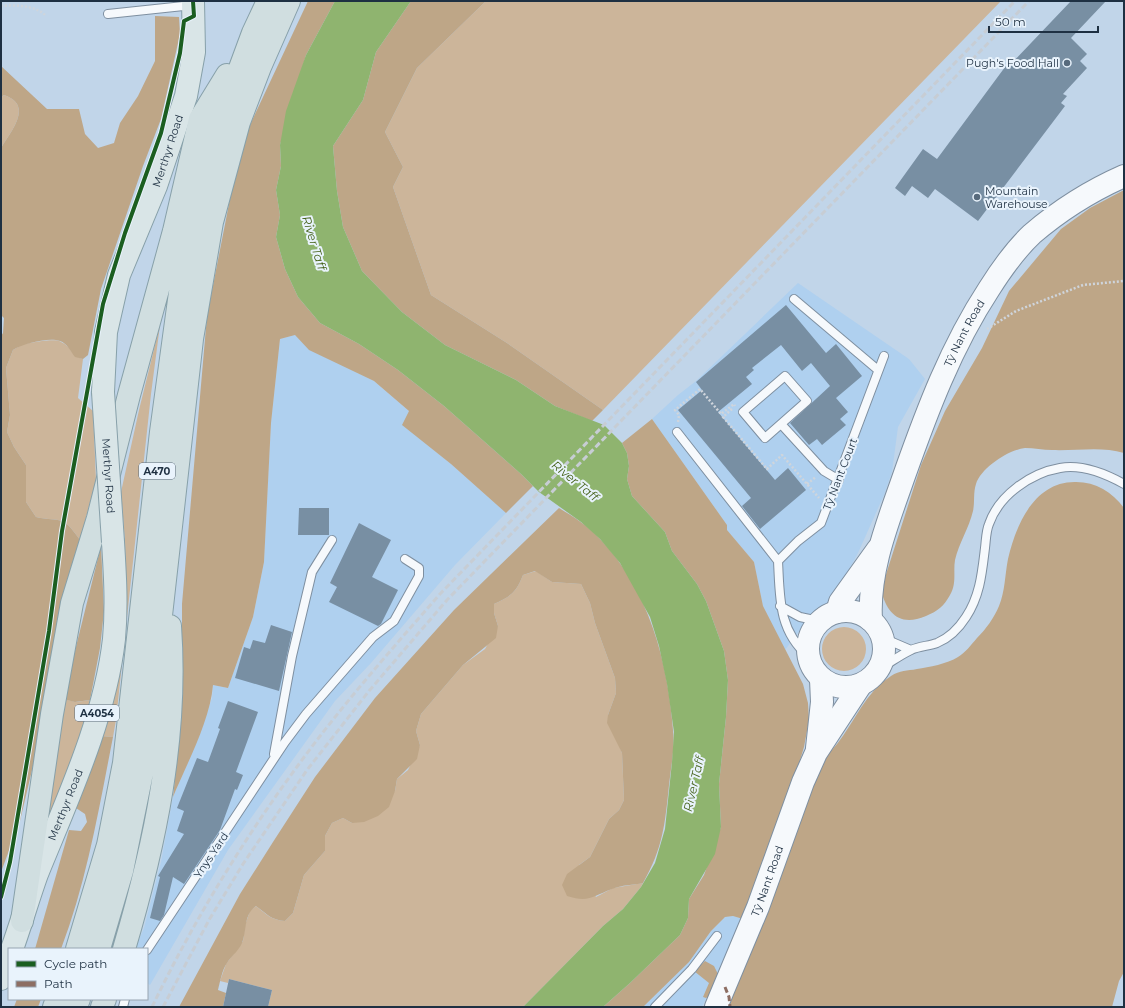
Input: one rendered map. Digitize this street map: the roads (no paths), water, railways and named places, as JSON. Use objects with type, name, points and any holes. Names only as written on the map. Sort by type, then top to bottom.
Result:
[{"type":"highway","name":"A470","points":[[77,948],[108,845],[124,763],[161,432],[182,278],[195,208],[226,106],[253,33],[268,1]]},
{"type":"highway","name":"A470","points":[[99,948],[122,871],[141,781],[167,571],[192,339],[212,222],[239,122],[260,68],[290,1]]},
{"type":"highway","points":[[22,922],[52,714],[72,603],[98,518],[129,395],[174,231],[200,119],[253,33]]},
{"type":"highway","points":[[124,948],[143,884],[155,831],[170,728],[173,663],[167,571]]},
{"type":"main road","name":"Merthyr Road","points":[[12,948],[37,876],[84,754],[99,709],[108,673],[114,639],[116,597],[103,392],[106,332],[119,275],[156,186],[186,96],[194,52],[193,3]]},
{"type":"main road","name":"Tŷ Nant Road","points":[[871,620],[870,598],[880,546],[933,395],[956,345],[1002,268],[1031,235],[1060,211],[1097,188],[1124,176]]},
{"type":"main road","name":"Tŷ Nant Road","points":[[816,753],[822,702],[821,679],[812,669],[808,656],[807,644],[811,631],[828,616],[840,602],[880,546]]},
{"type":"main road","points":[[828,616],[844,610],[860,613],[871,620],[880,630],[883,638],[884,656],[879,669]]},
{"type":"main road","name":"Tŷ Nant Road","points":[[716,1007],[758,907],[803,782],[816,753],[860,686],[871,679],[879,669]]},
{"type":"main road","points":[[821,679],[833,686],[846,688],[860,686]]},
{"type":"main road","points":[[1,979],[8,960]]},
{"type":"lane","points":[[108,14],[193,3]]},
{"type":"lane","points":[[794,299],[878,370]]},
{"type":"lane","name":"Tŷ Nant Court","points":[[778,561],[798,541],[821,523],[839,480],[884,356]]},
{"type":"lane","points":[[785,376],[807,401],[781,424],[765,438],[743,412],[785,376]]},
{"type":"lane","points":[[781,424],[824,471],[839,480]]},
{"type":"lane","points":[[677,430],[778,561],[780,606],[787,628],[798,648],[808,656]]},
{"type":"lane","points":[[879,669],[911,650],[938,643],[954,632],[966,618],[976,599],[981,581],[989,524],[1000,504],[1015,488],[1036,475],[1061,468],[1085,469],[1110,476],[1124,484]]},
{"type":"lane","name":"Ynys Yard","points":[[273,759],[292,656],[312,572],[332,540]]},
{"type":"lane","name":"Ynys Yard","points":[[148,948],[273,759],[306,714],[372,637],[394,621],[419,576],[419,568],[405,559]]},
{"type":"lane","points":[[780,606],[800,617],[828,616]]},
{"type":"lane","points":[[883,638],[911,650]]},
{"type":"lane","points":[[655,1007],[692,969],[717,936]]},
{"type":"water","name":"River Taff","points":[[335,1],[411,1],[376,52],[363,100],[333,146],[337,191],[343,227],[362,271],[402,312],[445,345],[516,380],[555,406],[604,425],[622,443],[627,453],[629,466],[627,479],[632,496],[665,532],[672,551],[697,584],[706,601],[724,651],[728,680],[719,784],[721,827],[715,854],[689,899],[688,918],[680,935],[603,1007],[523,1007],[603,926],[623,909],[641,887],[655,863],[665,829],[674,732],[667,684],[659,646],[650,617],[620,563],[600,539],[581,522],[539,492],[521,474],[444,406],[398,370],[359,344],[320,323],[298,297],[285,269],[276,237],[280,215],[276,190],[281,166],[280,145],[286,111],[306,55]]},
{"type":"railway","points":[[152,1007],[184,944],[220,882],[258,822],[299,764],[350,698],[386,656],[440,594],[1015,1]]},
{"type":"railway","points":[[163,1007],[209,920],[243,864],[307,770],[369,691],[447,600],[1029,1]]},
{"type":"place","name":"Pugh's Food Hall","points":[[1067,63]]},
{"type":"place","name":"Mountain Warehouse","points":[[977,197]]}]
